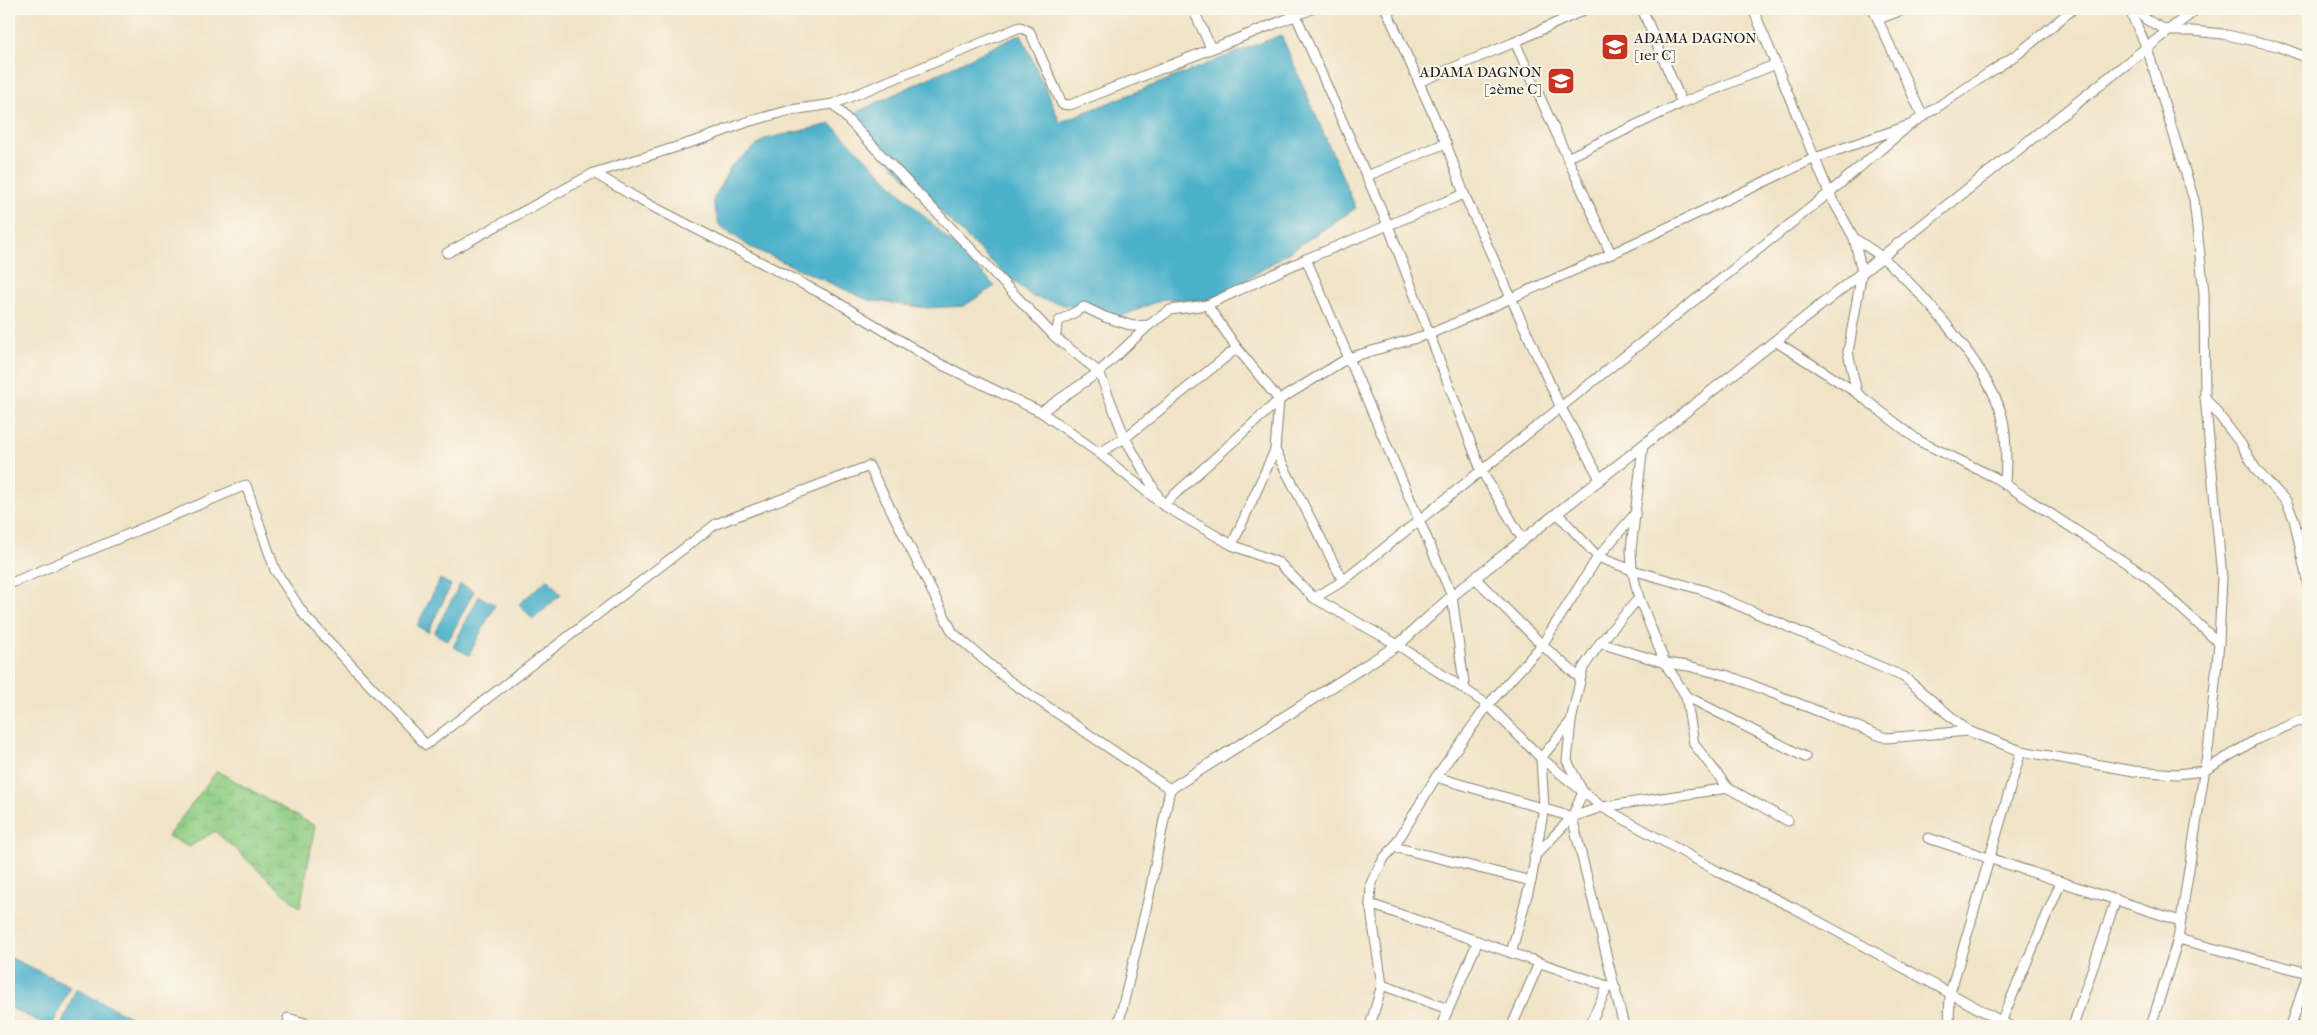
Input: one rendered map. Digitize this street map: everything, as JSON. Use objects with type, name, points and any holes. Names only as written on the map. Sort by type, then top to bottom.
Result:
[{"type":"street","points":[[1193,9],[1211,48]]},
{"type":"street","points":[[447,253],[594,173],[705,138],[747,122],[791,110],[833,104],[1020,27],[1030,32],[1062,104],[1070,105],[1294,12],[1312,9]]},
{"type":"street","points":[[1386,9],[1446,143],[1464,194],[1560,406],[1600,479]]},
{"type":"street","points":[[1419,82],[1515,42],[1586,9]]},
{"type":"street","points":[[1642,9],[1682,103]]},
{"type":"street","points":[[1752,9],[1829,193],[1854,238],[1862,272],[1848,352],[1857,393]]},
{"type":"street","points":[[1873,9],[1922,115]]},
{"type":"street","points":[[1878,20],[1905,9]]},
{"type":"street","points":[[1314,598],[1343,581],[1829,193],[1922,115],[2019,53],[2073,9]]},
{"type":"street","points":[[2129,9],[2147,48],[2194,200],[2204,293],[2205,396],[2222,577],[2219,643],[2204,771],[2178,939],[2151,1026]]},
{"type":"street","points":[[2134,9],[2147,20],[2168,31],[2222,34],[2277,46],[2308,58]]},
{"type":"street","points":[[1118,1026],[1170,789],[1398,645],[1452,596],[2196,9]]},
{"type":"street","points":[[1294,12],[1388,225],[1481,470],[1523,540]]},
{"type":"street","points":[[1515,42],[1580,190],[1611,254]]},
{"type":"street","points":[[1567,158],[1682,103],[1776,64]]},
{"type":"street","points":[[833,104],[1055,337],[1099,372],[1125,438],[1163,506]]},
{"type":"street","points":[[1163,506],[1279,400],[1348,358],[1430,334],[1611,254],[1815,158],[1910,125]]},
{"type":"street","points":[[1366,176],[1446,143]]},
{"type":"street","points":[[594,173],[640,200],[832,299],[936,362],[1041,412],[1099,453],[1163,506],[1232,545],[1280,564],[1314,598],[1398,645],[1488,705],[1541,758],[1602,807],[1717,871],[1794,908],[2005,1024],[2061,882]]},
{"type":"street","points":[[1041,412],[1099,372],[1149,325],[1170,310],[1207,305],[1306,259],[1464,194]]},
{"type":"street","points":[[1854,238],[1882,258],[1946,323],[1986,382],[2002,418],[2007,454],[2005,485]]},
{"type":"street","points":[[1306,259],[1452,596],[1465,690]]},
{"type":"street","points":[[1207,305],[1237,348],[1279,400],[1275,450],[1232,545]]},
{"type":"street","points":[[1055,337],[1059,321],[1084,307],[1105,317],[1133,326],[1149,325]]},
{"type":"street","points":[[1775,341],[1857,393],[1919,441],[1994,477],[2146,576],[2219,643]]},
{"type":"street","points":[[1099,453],[1125,438],[1237,348]]},
{"type":"street","points":[[2205,396],[2241,444],[2257,471],[2286,501],[2294,519],[2308,585]]},
{"type":"street","points":[[1643,445],[1634,515],[1631,550],[1632,570],[1639,598],[1665,663],[1686,696],[1694,744],[1728,788],[1788,821]]},
{"type":"street","points":[[1275,450],[1343,581]]},
{"type":"street","points":[[9,584],[246,485],[275,570],[306,616],[426,745],[716,524],[869,466],[953,633],[1008,680],[1170,789]]},
{"type":"street","points":[[1557,513],[1598,558],[1632,570],[1703,590],[1904,677],[1968,731],[2021,751],[2134,771],[2177,774],[2204,771],[2257,739],[2298,722],[2308,720]]},
{"type":"street","points":[[1370,1026],[1382,985],[1370,904],[1372,883],[1384,858],[1394,847],[1436,777],[1488,705],[1542,645],[1598,558],[1634,515]]},
{"type":"street","points":[[1475,578],[1542,645],[1580,678]]},
{"type":"street","points":[[1583,792],[1567,761],[1571,721],[1580,678],[1583,668],[1600,643],[1639,598]]},
{"type":"street","points":[[1600,643],[1665,663],[1688,666],[1729,676],[1886,738],[1968,731]]},
{"type":"street","points":[[1686,696],[1805,757]]},
{"type":"street","points":[[1510,953],[1531,881],[1544,807],[1541,758],[1571,721]]},
{"type":"street","points":[[1948,1026],[1950,994],[2021,751]]},
{"type":"street","points":[[1436,777],[1544,807],[1572,817],[1602,807],[1728,788]]},
{"type":"street","points":[[1534,857],[1572,817],[1583,792]]},
{"type":"street","points":[[1572,817],[1612,988],[1624,1026]]},
{"type":"street","points":[[1928,838],[2180,921]]},
{"type":"street","points":[[1394,847],[1531,881]]},
{"type":"street","points":[[2073,1026],[2116,900]]},
{"type":"street","points":[[1370,904],[1612,988]]},
{"type":"street","points":[[2178,939],[2308,973],[2291,1026]]},
{"type":"street","points":[[1441,1026],[1478,941]]},
{"type":"street","points":[[1512,1026],[1539,963]]},
{"type":"street","points":[[1382,985],[1448,1009]]},
{"type":"street","points":[[1589,1026],[1612,988]]},
{"type":"street","points":[[288,1018],[315,1026]]},
{"type":"green space","points":[[217,771],[315,826],[300,908],[215,831],[189,847],[168,836]]},
{"type":"water","points":[[1021,34],[1060,122],[1281,35],[1356,208],[1215,301],[1163,299],[1118,318],[1033,297],[1000,270],[897,169],[851,115]]},
{"type":"water","points":[[831,124],[995,286],[964,306],[927,308],[868,300],[750,247],[719,225],[713,200],[731,166],[765,139]]},
{"type":"water","points":[[440,579],[451,585],[428,632],[417,626]]},
{"type":"water","points":[[548,579],[561,595],[533,619],[519,604]]},
{"type":"water","points":[[460,584],[474,591],[448,641],[434,633]]},
{"type":"water","points":[[479,596],[495,605],[469,655],[453,647]]},
{"type":"water","points":[[9,957],[70,986],[52,1026],[48,1026],[9,1007]]},
{"type":"water","points":[[76,989],[144,1024],[143,1026],[61,1026]]},
{"type":"place","name":"ADAMA DAGNON [1er C]","points":[[1615,47]]},
{"type":"place","name":"ADAMA DAGNON [2ème C]","points":[[1561,81]]}]
